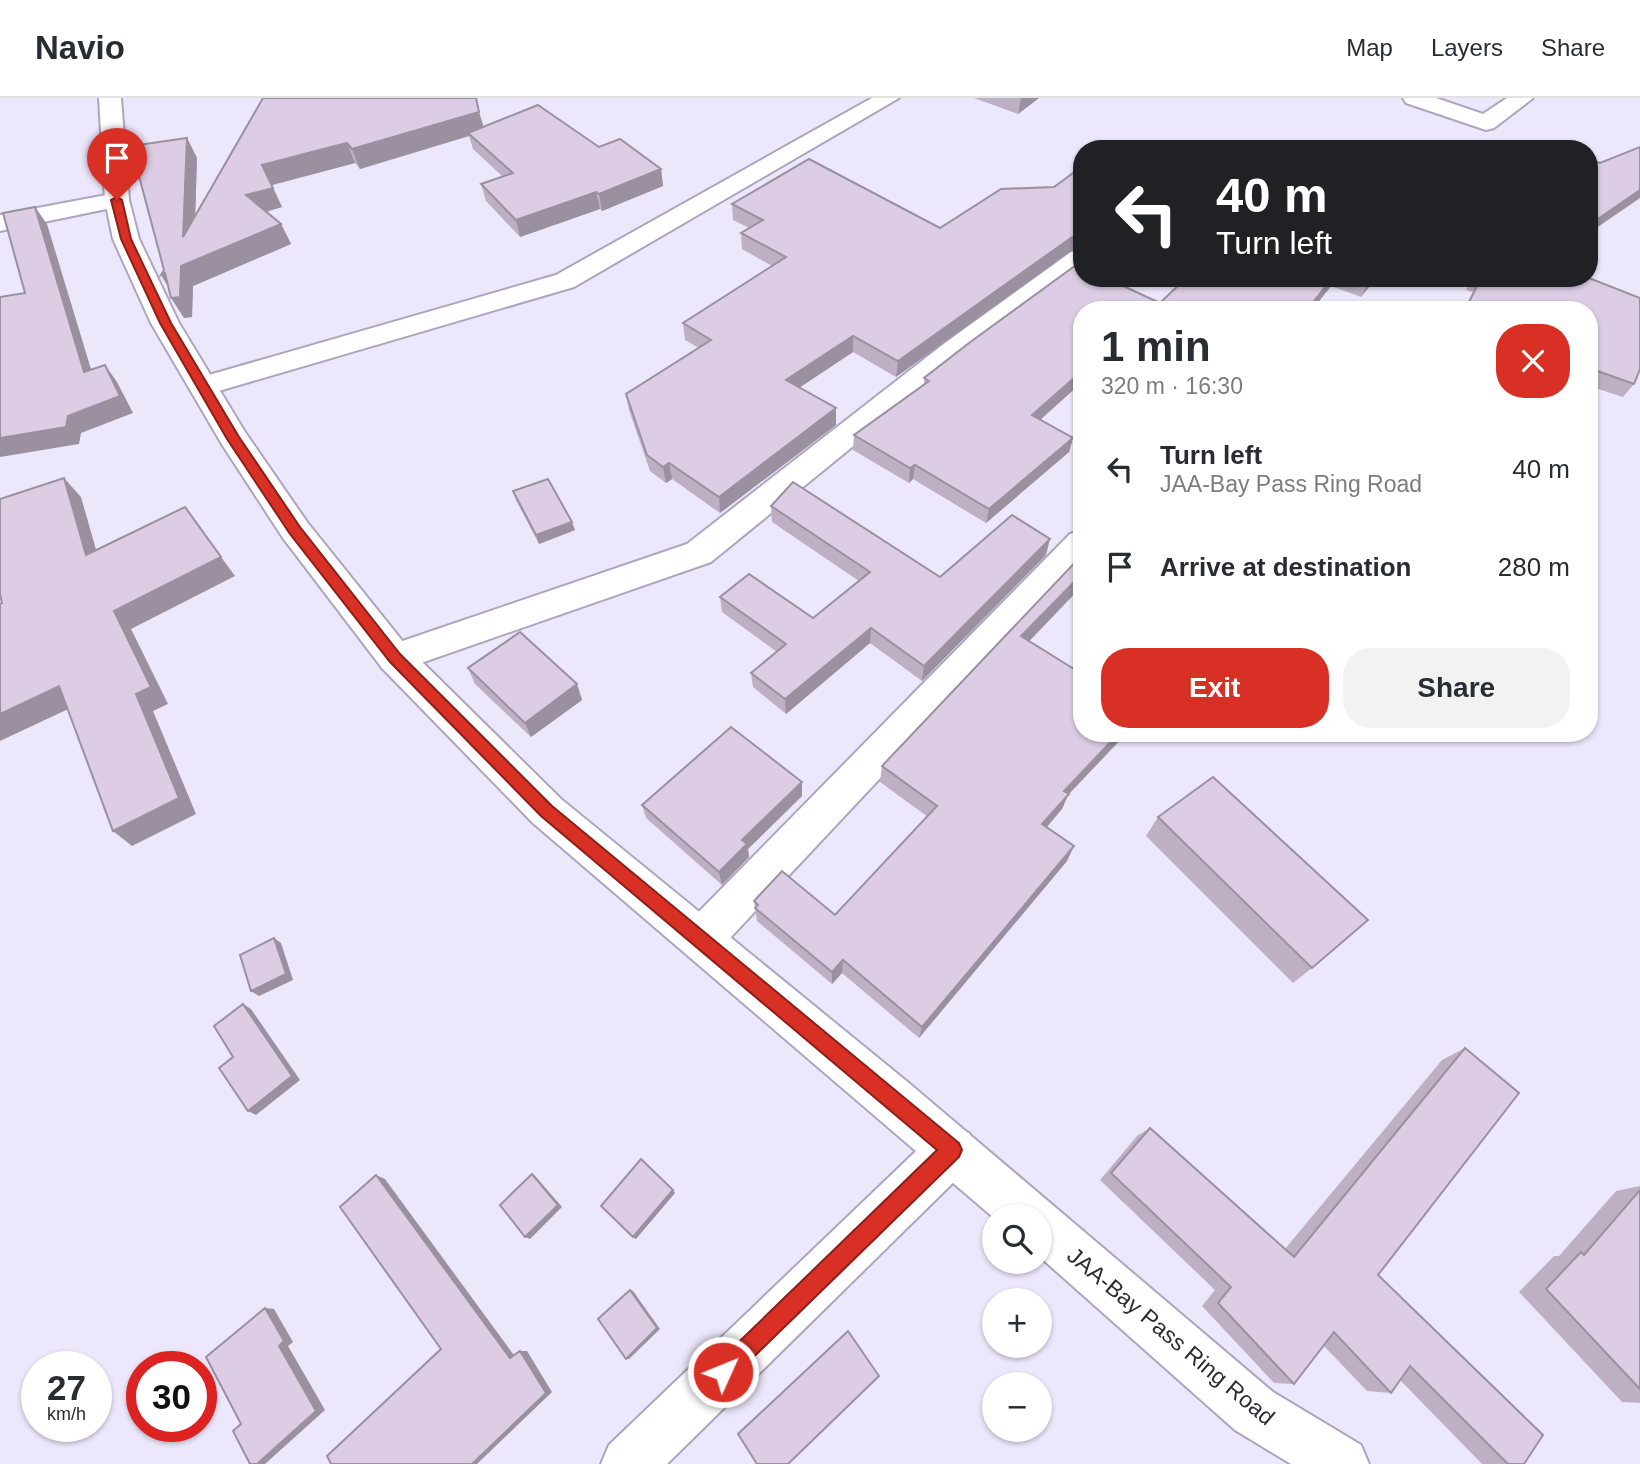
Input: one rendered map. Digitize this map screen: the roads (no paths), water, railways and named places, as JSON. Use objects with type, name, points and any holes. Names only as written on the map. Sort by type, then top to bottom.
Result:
[{"type":"main road","points":[[110,98],[117,200],[126,239],[154,299],[234,439],[295,530],[395,658],[547,811],[1015,1204]]},
{"type":"main road","points":[[205,386],[565,281],[888,98]]},
{"type":"main road","points":[[1414,98],[1486,123],[1522,98]]},
{"type":"main road","points":[[0,223],[117,200]]},
{"type":"main road","points":[[395,658],[699,553],[955,349],[1073,263]]},
{"type":"main road","points":[[701,939],[1073,551]]},
{"type":"main road","points":[[628,1464],[952,1150]]},
{"type":"main road","name":"JAA-Bay Pass Ring Road","points":[[1052,1235],[1254,1411],[1342,1464]]}]
